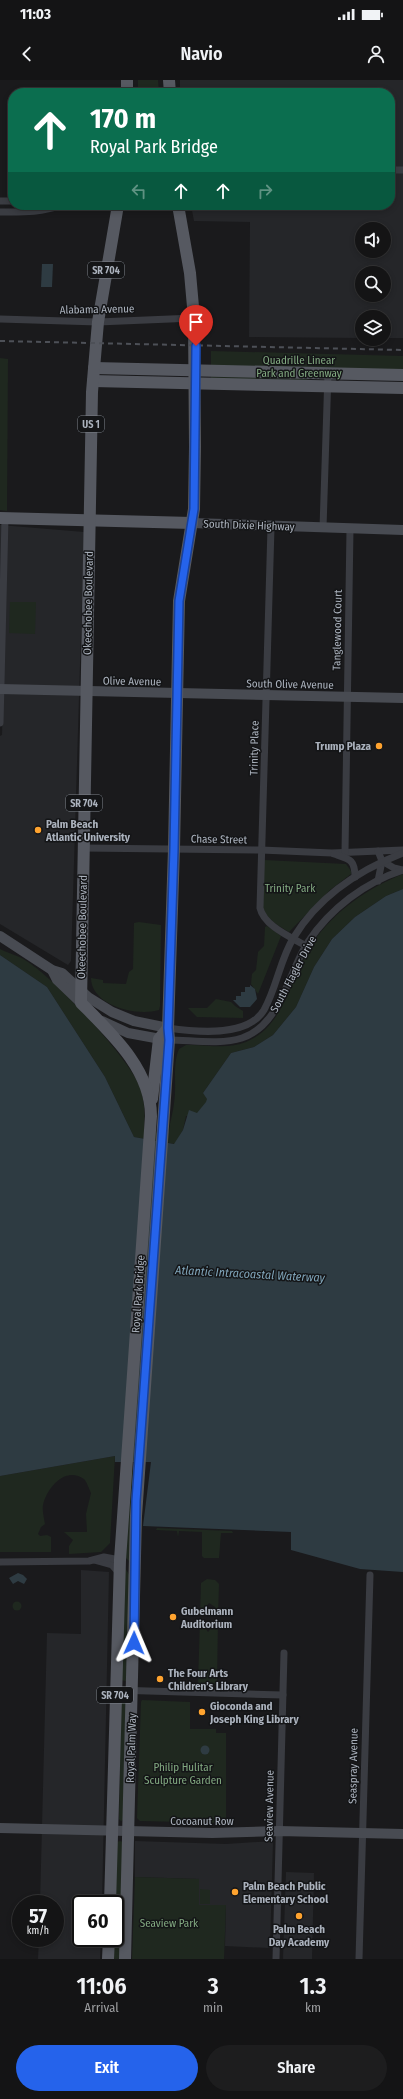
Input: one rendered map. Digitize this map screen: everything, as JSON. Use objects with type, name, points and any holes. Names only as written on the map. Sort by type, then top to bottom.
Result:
[{"type":"main road","name":"Okeechobee Boulevard","points":[[81,1003],[89,521],[93,381],[98,322],[117,210]]},
{"type":"main road","points":[[179,210],[190,273],[194,318],[196,377],[192,523]]},
{"type":"main road","points":[[94,368],[327,386],[403,388]]},
{"type":"main road","points":[[93,381],[328,374],[403,375]]},
{"type":"main road","name":"South Dixie Highway","points":[[2,518],[192,523]]},
{"type":"main road","name":"SR 704","points":[[165,1036],[174,849],[179,601],[192,523]]},
{"type":"main road","name":"South Flagler Drive","points":[[81,1003],[95,1017]]},
{"type":"main road","name":"SR 704","points":[[95,1017],[140,1073],[148,1094],[151,1109]]},
{"type":"main road","points":[[151,1109],[165,1036]]},
{"type":"main road","name":"Royal Park Bridge","points":[[139,1466],[163,1124],[165,1036]]},
{"type":"main road","name":"Royal Park Bridge","points":[[126,1465],[151,1109]]},
{"type":"main road","name":"Royal Palm Way","points":[[110,1895],[119,1573],[126,1465]]},
{"type":"main road","name":"Royal Palm Way","points":[[123,1895],[128,1832],[133,1690],[136,1516],[139,1466]]},
{"type":"main road","points":[[120,1560],[135,1579]]},
{"type":"main road","points":[[108,1959],[109,1947]]},
{"type":"main road","name":"Royal Palm Way","points":[[124,1947],[125,1959]]},
{"type":"street","points":[[0,212],[31,212],[50,210]]},
{"type":"street","name":"Alabama Avenue","points":[[0,319],[98,322],[194,318]]},
{"type":"street","points":[[323,528],[328,374]]},
{"type":"street","points":[[0,723],[2,518]]},
{"type":"street","name":"South Dixie Highway","points":[[192,523],[271,527],[403,530]]},
{"type":"street","name":"Trinity Place","points":[[271,527],[261,850],[261,913],[268,922],[306,946]]},
{"type":"street","name":"Tanglewood Court","points":[[345,852],[350,529]]},
{"type":"street","points":[[0,689],[86,692]]},
{"type":"street","name":"Olive Avenue","points":[[86,692],[177,694]]},
{"type":"street","name":"South Olive Avenue","points":[[177,694],[403,698]]},
{"type":"street","name":"Chase Street","points":[[83,848],[261,850],[332,853],[403,850]]},
{"type":"street","points":[[378,851],[382,861],[378,881]]},
{"type":"street","name":"Chase Street","points":[[332,853],[350,859],[353,863],[355,877]]},
{"type":"street","name":"South Flagler Drive","points":[[0,936],[52,970],[62,973],[95,1002],[118,1015],[144,1024],[165,1036],[183,1030],[229,1031],[251,1023],[264,1011],[284,954],[293,938],[318,906],[355,877],[382,861],[403,853]]},
{"type":"street","points":[[382,861],[394,868],[403,870]]},
{"type":"street","name":"South Flagler Drive","points":[[95,1017],[120,1030],[165,1036],[232,1040],[253,1032],[265,1022],[274,1010],[306,946],[323,922],[354,894],[403,870]]},
{"type":"street","name":"South Flagler Drive","points":[[52,970],[57,980],[81,1003]]},
{"type":"street","points":[[0,1562],[94,1560],[104,1557],[120,1560]]},
{"type":"street","points":[[94,1560],[112,1565],[119,1573]]},
{"type":"street","name":"Seaspray Avenue","points":[[359,1959],[370,1574]]},
{"type":"street","name":"Seaview Avenue","points":[[276,1959],[284,1653]]},
{"type":"street","points":[[116,1690],[283,1695]]},
{"type":"street","name":"Cocoanut Row","points":[[0,1828],[128,1832],[225,1833],[279,1831],[403,1834]]},
{"type":"shaded area","points":[[180,80],[403,80],[403,338],[391,338],[391,310],[355,310],[355,338],[249,337],[250,222],[194,221],[192,210],[395,210],[395,88],[180,88]]},
{"type":"shaded area","name":"Palm Beach Atlantic University","points":[[0,525],[84,532],[71,961],[68,965],[0,924],[0,736],[2,735],[3,694],[0,690]]},
{"type":"shaded area","points":[[81,1570],[109,1572],[102,1895],[72,1895],[72,1947],[101,1947],[100,1959],[38,1959],[39,1947],[64,1947],[64,1895],[40,1895],[47,1633],[81,1634]]},
{"type":"shaded area","name":"Palm Beach Public Elementary School","points":[[135,1841],[226,1844],[273,1841],[270,1948],[225,1946],[226,1905],[199,1905],[199,1879],[135,1877]]},
{"type":"shaded area","name":"Palm Beach Day Academy","points":[[286,1872],[314,1873],[312,1959],[283,1959]]},
{"type":"green space","points":[[138,80],[158,80],[159,88],[138,88]]},
{"type":"green space","name":"Quadrille Linear Park and Greenway","points":[[211,351],[403,356],[403,373],[316,371],[306,381],[211,379]]},
{"type":"green space","points":[[0,358],[8,359],[7,511],[0,510]]},
{"type":"green space","points":[[10,602],[36,602],[35,634],[9,633]]},
{"type":"green space","name":"Trinity Park","points":[[264,860],[346,864],[351,871],[351,874],[330,890],[289,932],[270,919],[263,907]]},
{"type":"green space","points":[[403,874],[403,889],[386,896],[355,917],[332,939],[314,967],[296,1007],[273,1035],[254,1047],[231,1053],[203,1093],[213,1102],[199,1120],[186,1116],[183,1130],[175,1144],[134,1137],[105,1077],[47,987],[0,955],[0,949],[25,960],[53,982],[70,999],[105,1037],[132,1072],[139,1085],[142,1096],[144,1130],[158,1133],[169,1131],[174,1107],[175,1069],[179,1049],[186,1045],[231,1046],[246,1042],[260,1034],[271,1024],[287,997],[306,954],[314,941],[332,919],[365,893]]},
{"type":"green space","points":[[139,922],[161,925],[160,1006],[159,1010],[149,1012],[127,1010],[106,1002],[98,995],[93,987],[91,978],[103,980],[103,983],[126,984],[129,972],[133,969],[134,923]]},
{"type":"green space","points":[[267,926],[281,936],[258,994],[251,984],[252,974],[256,970],[258,952],[264,946],[265,927]]},
{"type":"green space","points":[[216,999],[231,1002],[243,1011],[243,1018],[197,1017],[188,1008],[207,1008]]},
{"type":"green space","points":[[115,1456],[110,1543],[101,1552],[69,1554],[69,1546],[73,1540],[64,1532],[87,1532],[86,1514],[91,1493],[84,1479],[70,1475],[64,1477],[53,1486],[48,1492],[43,1505],[45,1524],[41,1527],[38,1534],[40,1536],[47,1535],[51,1537],[51,1552],[0,1552],[0,1476]]},
{"type":"green space","points":[[130,1471],[134,1472],[129,1561],[124,1556]]},
{"type":"green space","points":[[157,1528],[232,1531],[233,1533],[221,1533],[219,1558],[204,1558],[202,1556],[202,1532],[179,1531],[178,1537],[177,1531],[156,1530]]},
{"type":"green space","points":[[125,1568],[130,1576],[126,1681],[121,1680]]},
{"type":"green space","points":[[207,1579],[215,1580],[219,1584],[218,1616],[215,1607],[209,1603],[203,1611],[203,1616],[200,1616],[201,1583]]},
{"type":"green space","points":[[17,1601],[22,1606],[17,1611],[12,1606]]},
{"type":"green space","points":[[200,1620],[202,1620],[203,1625],[208,1632],[218,1620],[217,1684],[198,1684]]},
{"type":"green space","points":[[121,1699],[126,1699],[123,1820],[121,1821],[119,1819],[120,1771],[118,1756]]},
{"type":"green space","name":"Philip Hulitar Sculpture Garden","points":[[142,1700],[190,1702],[190,1729],[216,1729],[216,1733],[226,1733],[226,1823],[140,1821],[137,1818]]},
{"type":"green space","points":[[117,1842],[123,1842],[121,1895],[115,1895]]},
{"type":"green space","name":"Seaview Park","points":[[135,1877],[199,1879],[199,1905],[226,1905],[224,1959],[132,1959]]},
{"type":"green space","points":[[200,1889],[210,1890],[210,1904],[200,1904]]},
{"type":"green space","points":[[112,1947],[120,1947],[121,1959],[112,1959]]},
{"type":"water","points":[[42,264],[53,264],[52,287],[41,287]]},
{"type":"water","name":"Atlantic Intracoastal Waterway","points":[[403,889],[403,1572],[360,1569],[291,1550],[291,1532],[143,1526],[151,1462],[115,1462],[115,1456],[0,1476],[0,955],[47,987],[105,1077],[134,1137],[174,1144],[183,1130],[189,1110],[197,1113],[206,1102],[207,1099],[203,1093],[231,1053],[254,1047],[273,1035],[296,1007],[314,967],[332,939],[355,917],[386,896]]},
{"type":"water","points":[[250,985],[255,989],[257,999],[250,1007],[240,1007],[233,1000],[236,1000],[236,996],[241,996],[241,992],[245,992],[245,987],[250,987]]},
{"type":"water","points":[[18,1573],[27,1579],[24,1584],[18,1581],[13,1584],[9,1578]]},
{"type":"water","points":[[205,1745],[210,1750],[205,1755],[200,1750]]},
{"type":"railway","points":[[0,341],[403,350]]},
{"type":"place","name":"Trump Plaza","points":[[379,746]]},
{"type":"place","name":"Palm Beach Atlantic University","points":[[38,830]]},
{"type":"place","name":"Gubelmann Auditorium","points":[[173,1617]]},
{"type":"place","name":"The Four Arts Children’s Library","points":[[160,1679]]},
{"type":"place","name":"Gioconda and Joseph King Library","points":[[202,1712]]},
{"type":"place","name":"Palm Beach Public Elementary School","points":[[235,1892]]},
{"type":"place","name":"Palm Beach Day Academy","points":[[299,1916]]},
{"type":"route","points":[[134,1643],[136,1501],[169,1040],[168,1028],[174,849],[179,601],[194,509],[196,346]]}]
